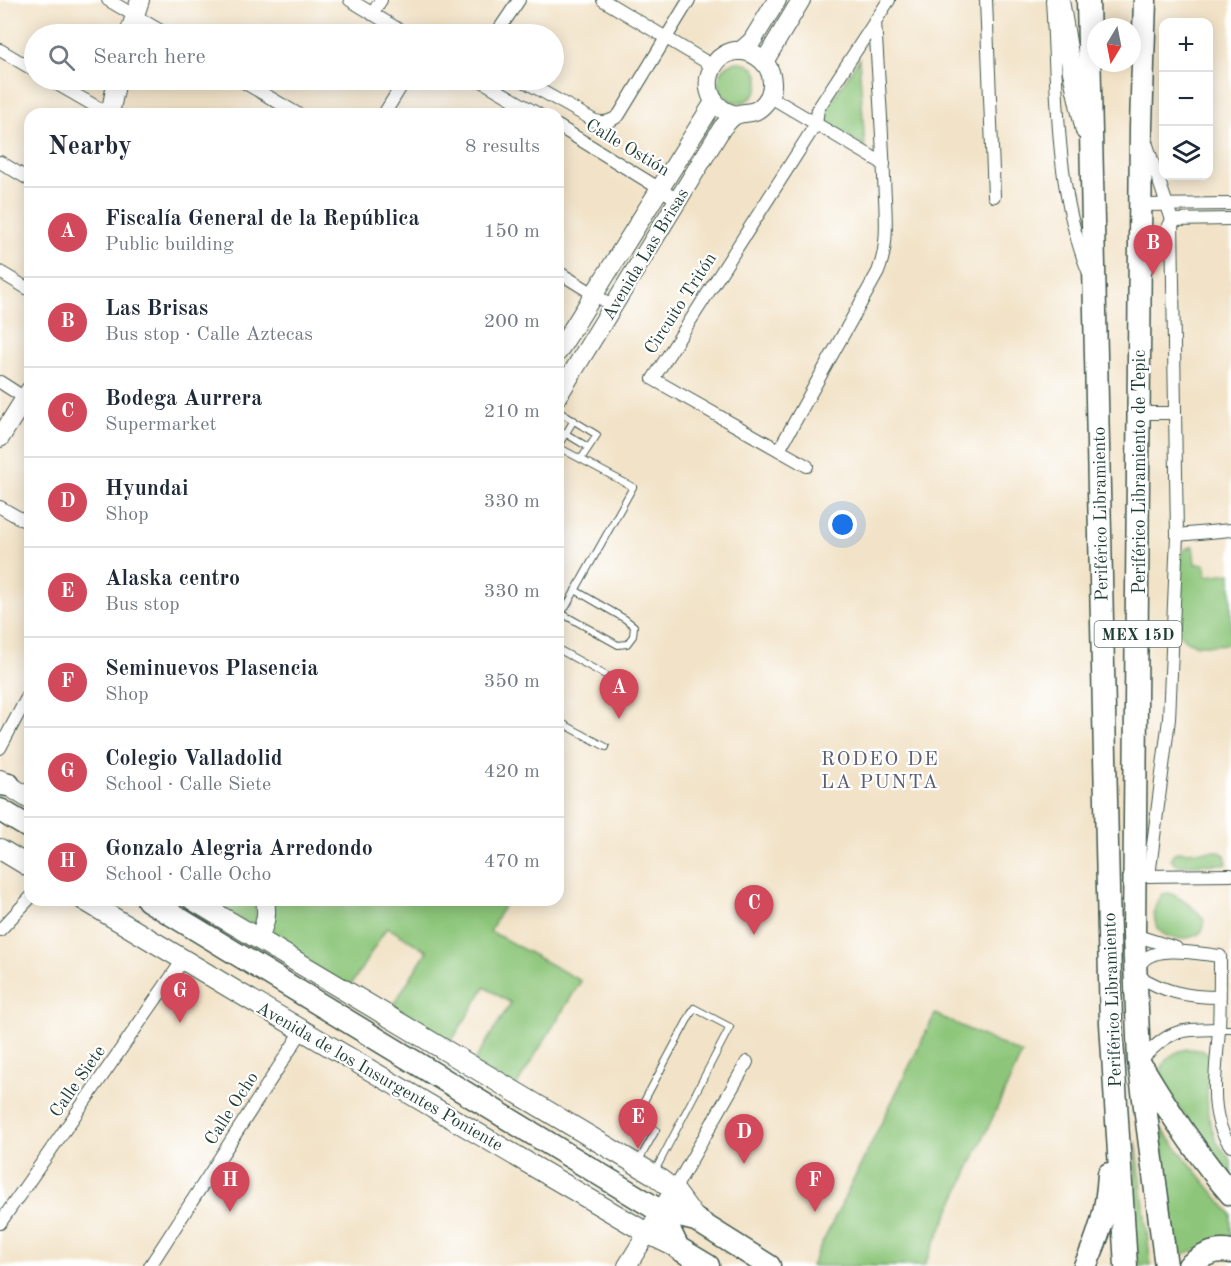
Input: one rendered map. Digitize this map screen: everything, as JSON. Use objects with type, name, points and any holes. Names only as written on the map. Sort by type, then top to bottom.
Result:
[{"type":"highway","name":"Periférico Libramiento","points":[[1088,0],[1112,1029],[1126,1255]]},
{"type":"highway","name":"Periférico Libramiento de Tepic","points":[[1145,0],[1141,127],[1140,413],[1145,846],[1134,935],[1139,1061],[1166,1266]]},
{"type":"highway","points":[[1102,676],[1110,739],[1119,942],[1127,969],[1135,974],[1125,982],[1120,1006],[1127,1111],[1119,1141]]},
{"type":"highway","points":[[0,810],[24,824]]},
{"type":"highway","name":"Avenida de los Insurgentes Poniente","points":[[158,906],[660,1211],[696,1220],[769,1266]]},
{"type":"highway","points":[[1085,1266],[1098,1238],[1108,1199],[1112,1029]]},
{"type":"highway","points":[[1139,1061],[1170,1112],[1214,1175],[1231,1194]]},
{"type":"highway","points":[[660,1211],[678,1248]]},
{"type":"highway","name":"Avenida de los Insurgentes Poniente","points":[[678,1248],[708,1266]]},
{"type":"highway","points":[[1189,1266],[1201,1257],[1223,1250],[1231,1252]]},
{"type":"main road","points":[[3,783],[24,795]]},
{"type":"main road","points":[[0,849],[24,863]]},
{"type":"main road","name":"Avenida de los Insurgentes Poniente","points":[[94,906],[302,1031],[647,1233],[678,1248]]},
{"type":"main road","name":"Avenida de los Insurgentes Poniente","points":[[205,906],[645,1169],[674,1190],[696,1220]]},
{"type":"street","points":[[108,0],[137,8],[155,24]]},
{"type":"street","points":[[350,0],[389,24]]},
{"type":"street","points":[[372,14],[381,0]]},
{"type":"street","points":[[503,24],[519,0]]},
{"type":"street","points":[[603,0],[713,66]]},
{"type":"street","points":[[540,90],[595,121],[604,123],[613,121],[619,116],[689,0]]},
{"type":"street","points":[[736,115],[723,111],[714,102],[708,84],[713,66],[722,57],[741,51],[752,41],[777,0]]},
{"type":"street","points":[[764,62],[801,0]]},
{"type":"street","name":"Circuito Tritón","points":[[807,466],[653,379],[816,124],[818,109],[889,0]]},
{"type":"street","points":[[986,0],[994,196]]},
{"type":"street","points":[[1052,0],[1066,195],[1081,254],[1095,288]]},
{"type":"street","points":[[1060,0],[1071,72],[1085,135],[1092,148]]},
{"type":"street","points":[[132,24],[137,8]]},
{"type":"street","points":[[779,450],[878,272],[884,256],[886,239],[884,164],[875,21]]},
{"type":"street","points":[[0,50],[24,64]]},
{"type":"street","points":[[741,51],[753,54],[764,62],[772,79],[769,96],[884,164]]},
{"type":"street","points":[[68,90],[99,108]]},
{"type":"street","points":[[110,108],[115,90]]},
{"type":"street","points":[[257,90],[288,108]]},
{"type":"street","points":[[388,108],[399,90]]},
{"type":"street","points":[[497,90],[528,108]]},
{"type":"street","name":"Avenida Las Brisas","points":[[564,386],[722,128],[736,115],[755,112],[765,104],[769,96]]},
{"type":"street","name":"Avenida Las Brisas","points":[[564,343],[714,102]]},
{"type":"street","points":[[1113,846],[1145,846],[1169,719],[1177,535],[1172,220],[1141,127]]},
{"type":"street","name":"Calle Ostión","points":[[564,130],[678,200]]},
{"type":"street","points":[[0,162],[24,176]]},
{"type":"street","points":[[1142,205],[1231,204]]},
{"type":"street","points":[[1172,220],[1231,219]]},
{"type":"street","points":[[1141,279],[1172,220]]},
{"type":"street","points":[[0,272],[24,286]]},
{"type":"street","points":[[564,276],[613,306]]},
{"type":"street","points":[[0,382],[24,392]]},
{"type":"street","points":[[0,438],[24,400]]},
{"type":"street","points":[[1140,413],[1174,413]]},
{"type":"street","points":[[0,507],[24,521]]},
{"type":"street","points":[[1177,535],[1231,530]]},
{"type":"street","points":[[0,748],[24,703]]},
{"type":"street","points":[[1142,876],[1231,875]]},
{"type":"street","points":[[0,930],[24,904]]},
{"type":"street","points":[[258,939],[266,922],[266,906]]},
{"type":"street","points":[[1134,935],[1195,953]]},
{"type":"street","points":[[1220,997],[1181,995],[1155,987],[1135,974],[1142,961],[1155,953],[1167,951],[1226,955],[1220,997],[1225,1029],[1215,1091],[1218,1119],[1231,1146]]},
{"type":"street","name":"Calle Siete","points":[[0,1223],[183,960]]},
{"type":"street","points":[[1139,1061],[1165,1037],[1177,1031],[1225,1029]]},
{"type":"street","name":"Calle Ocho","points":[[150,1266],[302,1031]]},
{"type":"street","points":[[627,1266],[674,1190],[747,1062]]},
{"type":"lane","points":[[564,415],[597,435],[581,459]]},
{"type":"lane","points":[[564,437],[573,420]]},
{"type":"lane","points":[[566,434],[588,447]]},
{"type":"lane","points":[[564,450],[633,487],[566,607]]},
{"type":"lane","points":[[564,615],[618,645],[627,644],[633,636],[634,626],[575,590]]},
{"type":"lane","points":[[564,652],[607,676]]},
{"type":"lane","points":[[564,724],[606,747]]},
{"type":"lane","points":[[694,1008],[730,1027],[645,1169],[656,1130],[635,1118],[694,1008]]},
{"type":"green space","points":[[859,59],[865,147],[820,119]]},
{"type":"green space","points":[[739,62],[747,63],[753,68],[758,74],[758,90],[753,96],[747,101],[739,102],[731,101],[725,96],[720,90],[719,82],[720,74],[725,68],[731,63]]},
{"type":"green space","points":[[1193,546],[1195,564],[1205,564],[1206,576],[1231,573],[1231,644],[1194,644],[1182,637],[1179,631],[1177,588],[1179,564],[1184,550]]},
{"type":"green space","points":[[1218,851],[1225,855],[1227,864],[1177,865],[1171,859],[1177,852]]},
{"type":"green space","points":[[1169,893],[1193,908],[1202,918],[1204,927],[1199,933],[1179,939],[1168,937],[1160,931],[1154,914],[1162,894]]},
{"type":"green space","points":[[218,906],[255,906],[256,918],[252,927]]},
{"type":"green space","points":[[270,906],[504,906],[490,931],[581,981],[515,1088],[473,1063],[511,1003],[485,987],[448,1047],[389,1012],[427,951],[387,927],[350,987],[266,936]]},
{"type":"green space","points":[[935,1014],[1022,1054],[924,1266],[811,1266]]},
{"type":"green space","points":[[1187,1049],[1202,1050],[1211,1057],[1207,1091],[1208,1115],[1216,1141],[1231,1160],[1231,1182],[1160,1081],[1160,1074],[1167,1059]]},
{"type":"green space","points":[[1159,1126],[1231,1214],[1231,1247],[1192,1251],[1171,1262]]},
{"type":"green space","points":[[1136,1141],[1151,1266],[1132,1266]]},
{"type":"place","name":"Las Brisas","points":[[1153,275]]},
{"type":"place","name":"Fiscalía General de la República","points":[[619,719]]},
{"type":"place","name":"Bodega Aurrera","points":[[754,935]]},
{"type":"place","name":"Colegio Valladolid","points":[[180,1023]]},
{"type":"place","name":"Alaska centro","points":[[638,1149]]},
{"type":"place","name":"Hyundai","points":[[744,1164]]},
{"type":"place","name":"Gonzalo Alegria Arredondo","points":[[230,1212]]},
{"type":"place","name":"Seminuevos Plasencia","points":[[815,1212]]},
{"type":"district","name":"RODEO DE LA PUNTA","points":[[880,770]]}]
